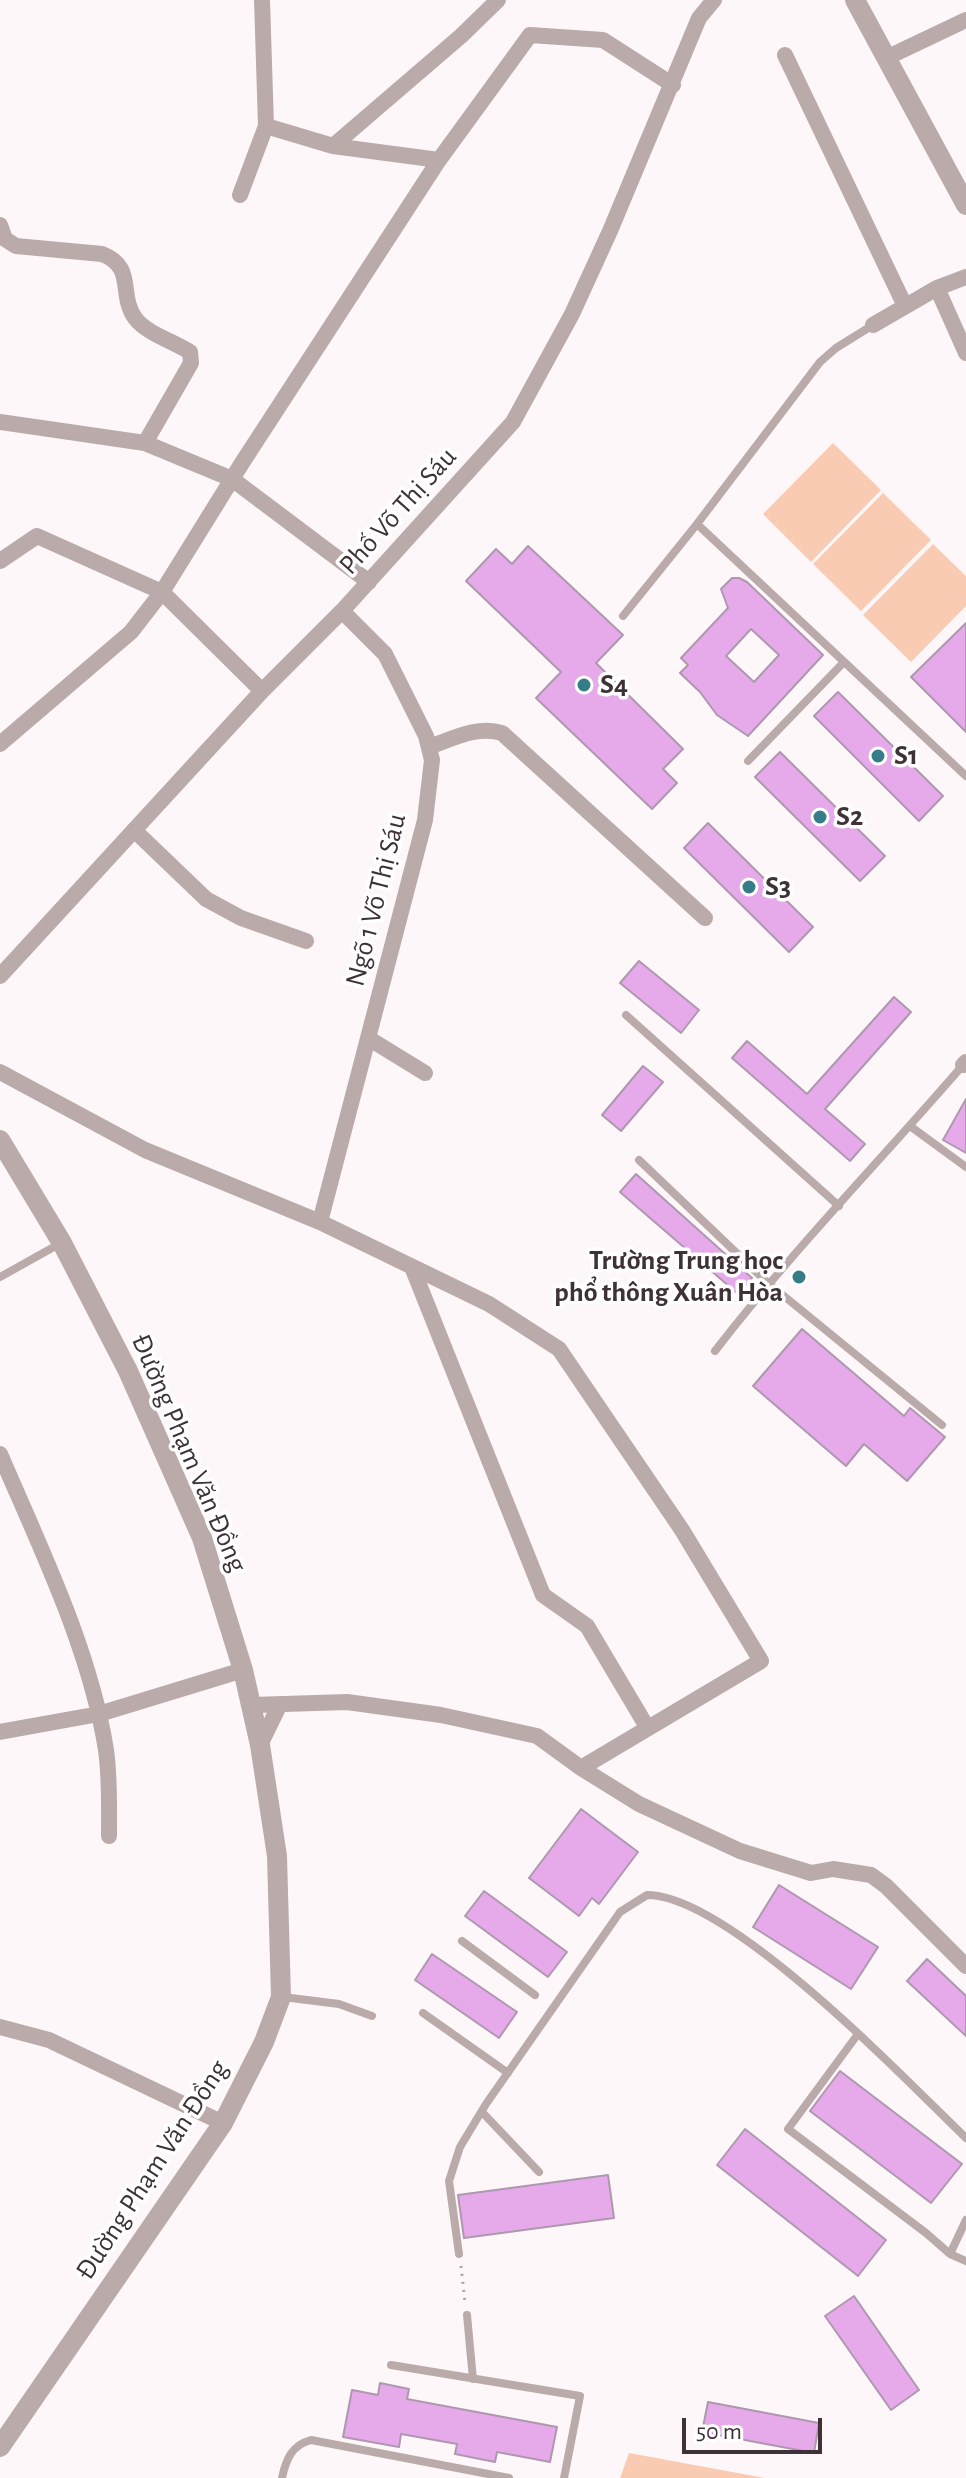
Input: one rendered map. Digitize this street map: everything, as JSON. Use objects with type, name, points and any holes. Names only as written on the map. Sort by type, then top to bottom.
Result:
[{"type":"street","points":[[240,195],[266,126],[262,0]]},
{"type":"street","points":[[333,146],[461,36],[498,0]]},
{"type":"street","name":"Phố Võ Thị Sáu","points":[[0,976],[262,691],[369,582],[513,422],[572,314],[673,85],[699,18],[714,0]]},
{"type":"street","points":[[855,0],[966,205]]},
{"type":"street","points":[[886,58],[966,20]]},
{"type":"street","points":[[0,744],[131,632],[162,592],[439,160],[530,35],[603,40],[673,85]]},
{"type":"street","points":[[785,55],[905,306]]},
{"type":"street","points":[[266,126],[333,146],[439,160]]},
{"type":"street","points":[[0,225],[5,239],[16,246],[110,257],[123,269],[128,305],[134,316],[147,328],[190,352],[191,363],[145,443]]},
{"type":"street","points":[[873,325],[937,288],[966,277]]},
{"type":"street","points":[[937,288],[966,353]]},
{"type":"street","points":[[0,422],[145,443],[232,479],[369,582]]},
{"type":"street","points":[[0,561],[37,536],[162,592],[262,691]]},
{"type":"street","name":"Ngõ 1 Võ Thị Sáu","points":[[320,1222],[425,820],[432,760],[429,747],[385,654],[342,611]]},
{"type":"street","points":[[429,747],[479,730],[502,733],[705,918]]},
{"type":"street","points":[[134,830],[206,899],[241,918],[306,941]]},
{"type":"street","points":[[368,1038],[425,1073]]},
{"type":"street","points":[[0,1072],[145,1150],[320,1222],[489,1304],[559,1349],[682,1530],[761,1661],[581,1768]]},
{"type":"street","name":"Đường Phạm Văn Đồng","points":[[0,1140],[62,1243],[128,1371],[202,1538],[243,1670],[260,1745],[277,1856],[281,1997],[264,2042],[223,2123],[0,2447]]},
{"type":"street","points":[[412,1267],[543,1595],[587,1626],[647,1727]]},
{"type":"street","points":[[0,1454],[45,1559],[99,1714],[106,1753],[109,1836]]},
{"type":"street","points":[[0,1732],[99,1714],[243,1670]]},
{"type":"street","points":[[252,1705],[347,1702],[441,1715],[537,1736],[639,1804],[740,1851],[811,1873],[833,1869],[871,1875],[886,1886],[966,1966]]},
{"type":"street","points":[[260,1745],[280,1704]]},
{"type":"street","points":[[0,2027],[49,2040],[223,2123]]},
{"type":"lane","points":[[623,616],[820,362],[873,325]]},
{"type":"lane","points":[[697,524],[966,776]]},
{"type":"lane","points":[[748,761],[844,662]]},
{"type":"lane","points":[[626,1015],[839,1206]]},
{"type":"lane","points":[[715,1351],[768,1283],[964,1064]]},
{"type":"lane","points":[[910,1126],[966,1167]]},
{"type":"lane","points":[[639,1160],[768,1283],[942,1425]]},
{"type":"lane","points":[[0,1277],[62,1243]]},
{"type":"lane","points":[[459,2254],[449,2181],[460,2147],[620,1912],[647,1895],[683,1902],[743,1937],[858,2034],[966,2138]]},
{"type":"lane","points":[[462,1941],[535,1995]]},
{"type":"lane","points":[[281,1997],[339,2004],[372,2016]]},
{"type":"lane","points":[[423,2013],[508,2073]]},
{"type":"lane","points":[[858,2034],[788,2129],[950,2254],[966,2261]]},
{"type":"lane","points":[[482,2112],[539,2172]]},
{"type":"lane","points":[[950,2254],[966,2220]]},
{"type":"lane","points":[[467,2315],[473,2379]]},
{"type":"lane","points":[[391,2365],[580,2396],[564,2478]]},
{"type":"lane","points":[[282,2478],[286,2462],[294,2449],[300,2443],[311,2440],[509,2478]]},
{"type":"lane","points":[[444,2478],[446,2466]]},
{"type":"path","points":[[459,2254],[467,2315]]},
{"type":"shaded area","points":[[833,443],[881,490],[811,562],[763,514]]},
{"type":"shaded area","points":[[883,493],[931,540],[861,611],[813,564]]},
{"type":"shaded area","points":[[933,544],[966,576],[966,606],[911,662],[863,615]]},
{"type":"shaded area","points":[[629,2453],[765,2478],[620,2478]]},
{"type":"building","name":"S4","points":[[528,546],[623,635],[596,663],[683,749],[663,769],[677,783],[652,809],[536,698],[561,672],[466,581],[496,549],[512,564]]},
{"type":"building","points":[[732,578],[747,582],[823,655],[748,736],[717,715],[700,692],[680,673],[688,665],[681,658],[728,608],[721,589]],"holes":[[[751,629],[779,655],[754,682],[726,656]]]},
{"type":"building","points":[[966,623],[966,732],[911,677]]},
{"type":"building","name":"S1","points":[[838,692],[943,796],[919,821],[814,716]]},
{"type":"building","name":"S2","points":[[780,752],[885,856],[860,881],[755,777]]},
{"type":"building","name":"S3","points":[[708,823],[813,927],[789,952],[684,848]]},
{"type":"building","points":[[639,961],[699,1010],[681,1033],[620,983]]},
{"type":"building","points":[[894,997],[911,1012],[825,1109],[865,1144],[850,1161],[732,1058],[747,1041],[807,1094]]},
{"type":"building","points":[[643,1066],[663,1082],[621,1131],[602,1115]]},
{"type":"building","points":[[966,1099],[966,1153],[943,1140]]},
{"type":"building","points":[[636,1174],[752,1278],[738,1294],[620,1192]]},
{"type":"building","points":[[802,1329],[904,1416],[910,1408],[945,1437],[907,1481],[864,1444],[846,1466],[753,1386]]},
{"type":"building","points":[[581,1809],[638,1852],[599,1904],[592,1898],[579,1916],[529,1878]]},
{"type":"building","points":[[779,1885],[878,1947],[851,1989],[753,1927]]},
{"type":"building","points":[[484,1891],[567,1952],[548,1977],[465,1916]]},
{"type":"building","points":[[432,1954],[517,2012],[499,2038],[415,1980]]},
{"type":"building","points":[[927,1959],[966,1996],[966,2036],[907,1981]]},
{"type":"building","points":[[840,2071],[962,2164],[931,2203],[810,2111]]},
{"type":"building","points":[[745,2129],[886,2240],[858,2276],[717,2165]]},
{"type":"building","points":[[608,2175],[614,2218],[464,2238],[458,2195]]},
{"type":"building","points":[[854,2296],[919,2390],[891,2410],[825,2316]]},
{"type":"building","points":[[380,2383],[409,2389],[407,2399],[557,2427],[550,2462],[497,2452],[495,2462],[455,2454],[457,2444],[401,2434],[399,2447],[343,2437],[352,2390],[378,2395]]},
{"type":"building","points":[[708,2402],[819,2423],[814,2453],[702,2432]]},
{"type":"place","name":"S4","points":[[584,685]]},
{"type":"place","name":"S1","points":[[878,756]]},
{"type":"place","name":"S2","points":[[820,817]]},
{"type":"place","name":"S3","points":[[749,887]]},
{"type":"place","name":"Trường Trung học phổ thông Xuân Hòa","points":[[799,1277]]}]
